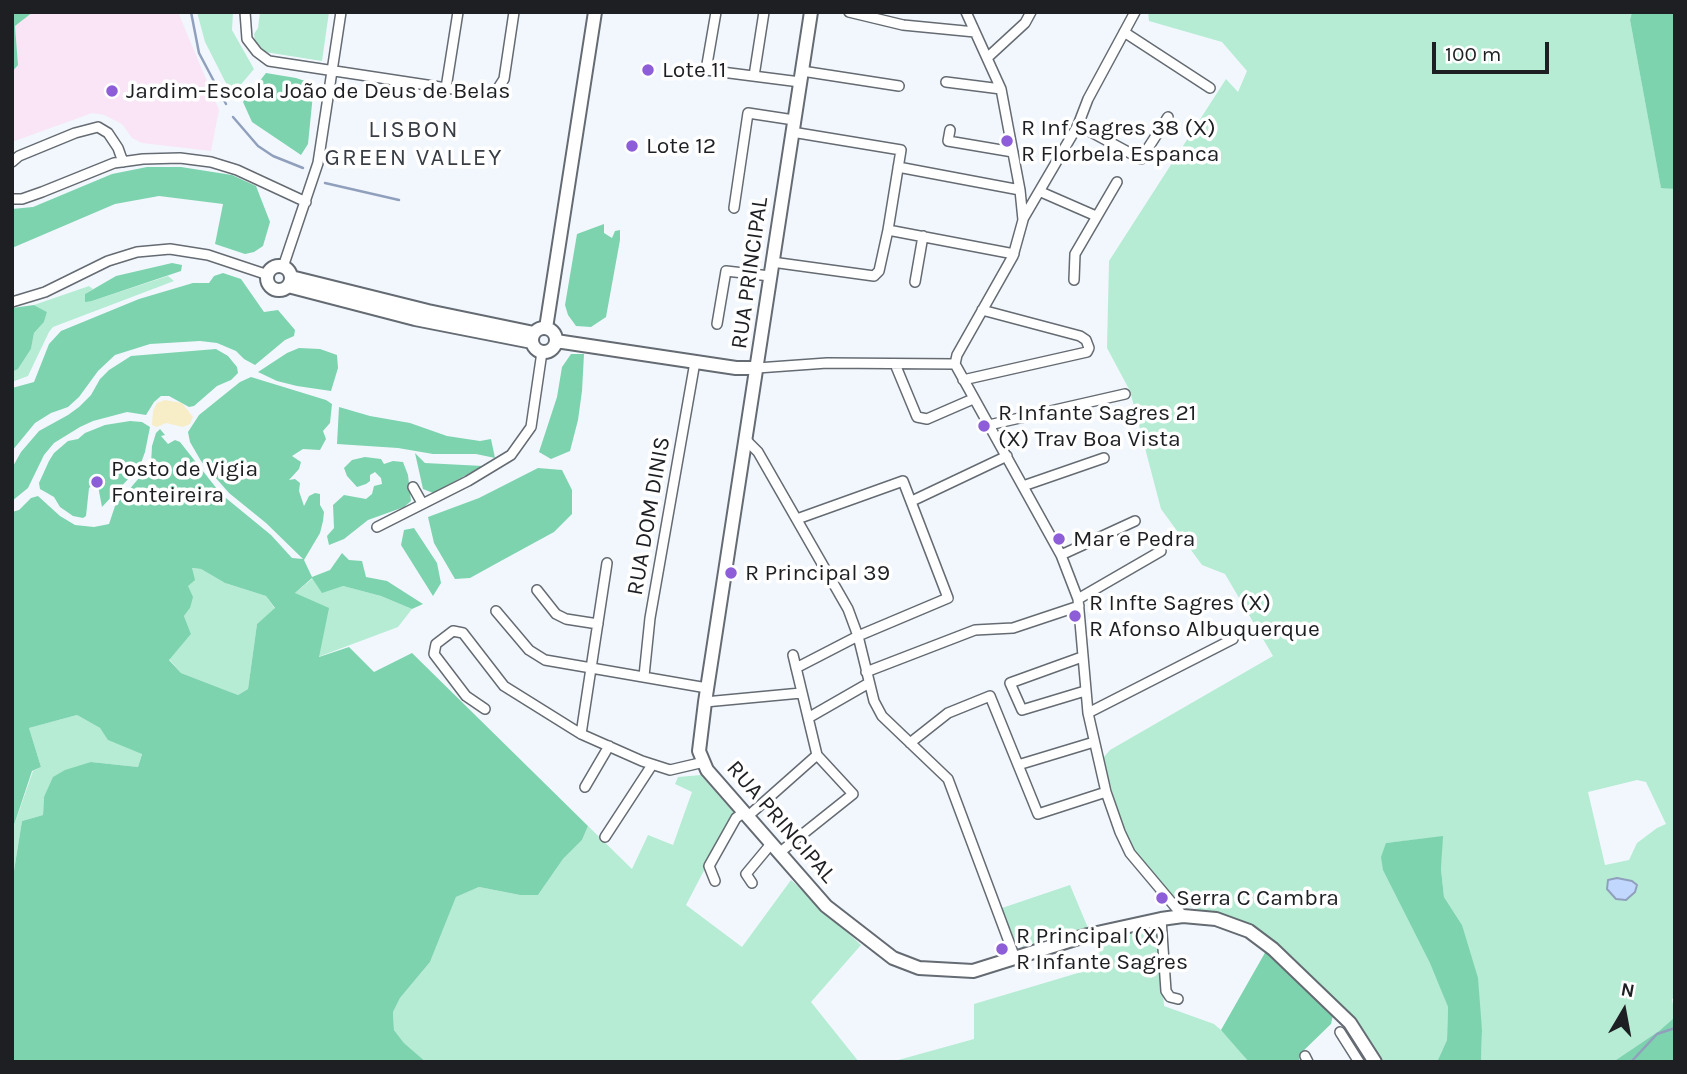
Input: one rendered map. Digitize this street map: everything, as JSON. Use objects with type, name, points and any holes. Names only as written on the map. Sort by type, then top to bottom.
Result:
[{"type":"street","points":[[245,12],[247,39],[257,52],[269,61],[495,93],[501,87],[514,12]]},
{"type":"street","points":[[341,12],[318,163],[287,277],[280,290],[268,284],[268,275],[274,268],[287,277],[428,311],[538,334],[554,333],[556,341],[551,350],[542,352]]},
{"type":"street","points":[[446,88],[458,12]]},
{"type":"street","points":[[542,352],[538,350],[538,334],[595,12]]},
{"type":"street","points":[[716,12],[706,70],[899,86]]},
{"type":"street","points":[[754,76],[764,12]]},
{"type":"street","name":"RUA PRINCIPAL","points":[[811,12],[705,702],[699,751],[707,770],[826,906],[893,958],[919,968],[973,971],[1088,935],[1161,919],[1182,916],[1216,919],[1238,926],[1261,939],[1350,1023],[1375,1062]]},
{"type":"street","points":[[849,12],[903,25],[975,32]]},
{"type":"street","points":[[966,12],[1001,89],[1023,220]]},
{"type":"street","points":[[987,58],[1025,23],[1031,12]]},
{"type":"street","points":[[1135,12],[1088,99],[1079,125],[1023,220],[1014,254],[957,355],[955,364],[1061,555],[1078,602],[1088,713],[1106,792],[1130,853],[1182,916]]},
{"type":"street","points":[[1124,33],[1210,88]]},
{"type":"street","points":[[946,82],[1001,89]]},
{"type":"street","points":[[734,208],[748,113],[901,150],[888,230],[879,271],[874,276],[772,262]]},
{"type":"street","points":[[1079,125],[1141,159],[1168,117]]},
{"type":"street","points":[[12,162],[19,156],[75,133],[98,127],[108,133],[123,162]]},
{"type":"street","points":[[950,130],[948,141],[1013,152]]},
{"type":"street","points":[[12,199],[22,199],[42,192],[114,163],[180,158],[211,162],[237,170],[306,202]]},
{"type":"street","points":[[898,167],[1020,190]]},
{"type":"street","points":[[1074,280],[1075,254],[1117,182]]},
{"type":"street","points":[[1041,192],[1096,216]]},
{"type":"street","points":[[888,230],[1014,254]]},
{"type":"street","points":[[915,282],[923,236]]},
{"type":"street","points":[[12,302],[45,292],[108,261],[137,252],[170,249],[208,255],[268,275]]},
{"type":"street","points":[[717,324],[726,271],[770,276]]},
{"type":"street","points":[[963,380],[1087,352],[1089,348],[1086,340],[1080,336],[982,310]]},
{"type":"street","points":[[556,341],[736,368],[827,363],[955,364]]},
{"type":"street","points":[[377,527],[497,465],[511,455],[531,427],[542,352]]},
{"type":"street","name":"RUA DOM DINIS","points":[[644,676],[650,618],[695,362]]},
{"type":"street","points":[[895,365],[917,416],[926,419],[973,399]]},
{"type":"street","points":[[736,368],[753,391]]},
{"type":"street","points":[[989,425],[1125,394]]},
{"type":"street","points":[[745,439],[758,452],[848,609],[858,636],[869,683],[882,716],[948,779],[1015,958]]},
{"type":"street","points":[[912,500],[1007,456]]},
{"type":"street","points":[[1023,486],[1104,458]]},
{"type":"street","points":[[796,668],[858,636],[948,598],[903,481],[797,519]]},
{"type":"street","points":[[413,487],[422,503]]},
{"type":"street","points":[[1061,555],[1135,521]]},
{"type":"street","points":[[866,672],[975,630],[1013,628],[1078,602],[1161,551]]},
{"type":"street","points":[[581,734],[607,563]]},
{"type":"street","points":[[537,590],[556,614],[566,619],[598,624]]},
{"type":"street","points":[[496,611],[529,650],[545,660],[707,688]]},
{"type":"street","points":[[485,709],[466,696],[434,654],[436,644],[453,632],[463,633],[504,686],[581,734],[652,765],[670,770],[704,762]]},
{"type":"street","points":[[1088,713],[1233,639]]},
{"type":"street","points":[[752,883],[747,874],[775,849],[853,793],[817,755],[793,655]]},
{"type":"street","points":[[1082,657],[1010,683],[1022,710],[1085,691]]},
{"type":"street","points":[[808,718],[869,683]]},
{"type":"street","points":[[705,702],[801,693]]},
{"type":"street","points":[[910,743],[948,713],[990,696],[1038,814],[1106,792]]},
{"type":"street","points":[[1018,765],[1094,742]]},
{"type":"street","points":[[585,787],[609,747]]},
{"type":"street","points":[[715,881],[709,866],[736,818],[745,815],[817,755]]},
{"type":"street","points":[[605,836],[652,765]]},
{"type":"street","points":[[1161,919],[1167,991],[1170,996],[1178,999]]},
{"type":"street","points":[[1340,1032],[1359,1062]]},
{"type":"shaded area","name":"Jardim-Escola João de Deus de Belas","points":[[33,12],[178,12],[219,110],[211,151],[142,143],[132,138],[122,124],[104,115],[92,113],[12,142],[12,72],[18,65],[15,26]]},
{"type":"green space","points":[[12,12],[33,12],[15,26],[18,65],[12,72]]},
{"type":"green space","points":[[197,12],[233,12],[232,30],[254,69],[232,95],[205,42]]},
{"type":"green space","points":[[260,12],[329,12],[322,61],[265,52],[255,41],[254,34],[258,28]]},
{"type":"green space","points":[[1148,12],[1632,12],[1630,20],[1661,187],[1675,189],[1675,998],[1672,999],[1675,1017],[1613,1062],[1481,1062],[1482,1030],[1462,925],[1444,897],[1442,837],[1386,843],[1448,1007],[1447,1040],[1437,1062],[1384,1062],[1357,1020],[1261,933],[1240,922],[1187,906],[1175,898],[1137,854],[1122,827],[1103,758],[1110,750],[1273,656],[1225,574],[1202,565],[1161,509],[1130,391],[1107,348],[1109,261],[1226,79],[1238,92],[1247,71],[1222,42],[1149,21]],"holes":[[[1637,780],[1646,782],[1666,824],[1637,843],[1629,860],[1605,865],[1588,792]]]},
{"type":"green space","points":[[1632,12],[1675,12],[1675,189],[1661,188],[1630,20]]},
{"type":"green space","points":[[266,73],[314,84],[308,144],[301,155],[252,122],[243,102]]},
{"type":"green space","points":[[147,167],[181,167],[232,175],[256,186],[270,222],[263,246],[245,254],[215,244],[223,204],[159,196],[115,204],[12,248],[12,209],[33,207],[112,174]]},
{"type":"green space","points":[[604,224],[604,233],[612,238],[615,231],[620,230],[606,317],[591,327],[576,326],[565,305],[577,234]]},
{"type":"green space","points":[[172,263],[182,265],[181,271],[85,302],[85,294],[116,276]]},
{"type":"green space","points":[[223,273],[241,279],[264,312],[278,310],[295,330],[294,336],[285,340],[255,365],[236,351],[217,343],[200,341],[150,344],[115,355],[98,371],[79,397],[68,407],[35,423],[12,451],[12,388],[34,382],[49,344],[61,331],[139,299],[193,283],[209,283],[214,276]]},
{"type":"green space","points":[[168,276],[174,281],[53,327],[28,376],[12,382],[12,372],[18,369],[31,349],[34,333],[44,322],[47,312],[34,305],[89,286],[93,289],[85,294],[85,301],[92,301]]},
{"type":"green space","points":[[34,305],[47,312],[44,322],[34,333],[31,349],[18,369],[12,372],[12,308]]},
{"type":"green space","points":[[299,348],[320,349],[337,355],[338,368],[331,391],[277,381],[258,372]]},
{"type":"green space","points":[[216,349],[228,356],[237,367],[238,373],[231,380],[217,386],[194,406],[189,407],[169,396],[161,396],[146,415],[127,412],[80,427],[54,443],[44,455],[28,488],[12,501],[12,468],[21,452],[39,431],[79,407],[109,370],[131,356]]},
{"type":"green space","points":[[571,354],[584,354],[578,420],[570,451],[551,459],[539,452],[557,397],[562,367]]},
{"type":"green space","points":[[251,377],[332,404],[330,423],[323,431],[326,439],[320,450],[303,449],[292,456],[301,462],[299,469],[289,480],[295,479],[300,483],[299,491],[304,506],[309,496],[320,494],[323,521],[320,533],[304,560],[312,577],[330,570],[342,553],[349,560],[362,561],[366,577],[387,581],[423,604],[412,609],[381,596],[343,586],[322,593],[312,578],[295,593],[329,608],[319,657],[349,647],[374,672],[412,653],[588,826],[582,840],[563,859],[538,895],[520,895],[479,887],[456,897],[430,962],[400,998],[393,1012],[394,1030],[404,1043],[426,1062],[12,1062],[12,883],[22,821],[43,815],[44,797],[53,777],[65,770],[91,762],[138,767],[142,754],[108,740],[100,728],[77,715],[29,728],[41,767],[32,771],[12,831],[12,512],[38,496],[60,516],[75,525],[94,527],[109,524],[115,506],[151,464],[152,446],[160,429],[165,435],[161,436],[168,444],[175,440],[180,442],[221,494],[271,535],[292,558],[303,559],[266,523],[229,493],[201,461],[190,442],[188,432],[199,415],[240,382]],"holes":[[[192,568],[201,569],[225,583],[266,596],[275,608],[257,624],[248,689],[238,695],[181,673],[169,660],[191,634],[184,616],[193,597],[188,586],[195,580]]]},
{"type":"green space","points":[[339,407],[410,423],[447,436],[480,441],[491,439],[495,458],[476,454],[433,454],[398,448],[337,444]]},
{"type":"green space","points":[[142,422],[150,427],[145,452],[131,476],[102,507],[98,486],[89,488],[86,516],[83,518],[73,516],[60,507],[54,497],[40,489],[39,483],[49,461],[68,441],[78,439],[85,433],[105,425]]},
{"type":"green space","points":[[415,453],[425,463],[483,466],[433,493],[423,489]]},
{"type":"green space","points":[[365,457],[381,459],[384,464],[403,462],[408,475],[411,501],[404,507],[368,520],[344,539],[329,545],[327,536],[334,528],[333,505],[344,495],[366,499],[372,494],[374,486],[382,484],[381,478],[375,472],[370,475],[370,481],[357,487],[347,476],[344,468],[352,460]]},
{"type":"green space","points":[[538,468],[562,470],[572,490],[572,514],[554,532],[470,578],[455,579],[434,543],[428,517],[479,498]]},
{"type":"green space","points":[[414,528],[437,563],[441,583],[433,596],[401,545],[404,530]]},
{"type":"green space","points":[[191,568],[201,569],[225,583],[266,596],[275,609],[257,624],[248,689],[238,695],[181,673],[169,659],[191,634],[184,616],[190,608],[188,586]]},
{"type":"green space","points":[[313,578],[381,596],[412,609],[398,627],[318,657],[295,593]]},
{"type":"green space","points":[[77,715],[100,728],[109,740],[142,753],[138,767],[91,762],[44,797],[43,815],[22,821],[12,883],[12,831],[33,771],[41,767],[29,728]]},
{"type":"green space","points":[[701,775],[734,813],[686,905],[742,947],[791,880],[861,945],[811,1002],[859,1062],[426,1062],[404,1043],[394,1030],[393,1012],[400,998],[430,962],[456,897],[479,887],[520,895],[538,895],[563,859],[582,840],[588,826],[632,869],[648,835],[673,845],[692,792],[675,784],[678,777]]},
{"type":"green space","points":[[1443,836],[1441,869],[1444,897],[1462,925],[1478,978],[1482,1030],[1481,1062],[1437,1062],[1447,1040],[1448,1007],[1430,963],[1383,870],[1381,857],[1386,843]]},
{"type":"green space","points":[[1070,885],[1088,928],[1029,948],[1014,941],[1002,908]]},
{"type":"green space","points":[[1158,926],[1164,1006],[1214,1024],[1228,1036],[1249,1062],[891,1062],[974,1039],[974,1004],[1098,967],[1101,937]]},
{"type":"green space","points":[[1266,951],[1333,1015],[1331,1024],[1300,1054],[1299,1062],[1249,1062],[1221,1030]]},
{"type":"green space","points":[[1675,1017],[1675,1062],[1613,1062],[1659,1031]]},
{"type":"sand","points":[[165,400],[182,403],[193,417],[190,424],[183,427],[166,423],[157,427],[152,425],[153,411],[157,403]]},
{"type":"water","points":[[1617,878],[1632,881],[1637,885],[1635,892],[1626,900],[1616,899],[1607,889],[1608,880]]},
{"type":"waterway","points":[[191,12],[199,53],[226,104]]},
{"type":"waterway","points":[[233,117],[258,146],[273,156],[303,168]]},
{"type":"waterway","points":[[325,183],[399,200]]},
{"type":"waterway","points":[[1631,1062],[1657,1034],[1675,1028]]},
{"type":"place","name":"Lote 11","points":[[648,70]]},
{"type":"place","name":"Jardim-Escola João de Deus de Belas","points":[[112,91]]},
{"type":"place","name":"R Inf Sagres 38 (X) R Florbela Espanca","points":[[1007,141]]},
{"type":"place","name":"Lote 12","points":[[632,146]]},
{"type":"place","name":"R Infante Sagres 21 (X) Trav Boa Vista","points":[[984,426]]},
{"type":"place","name":"Posto de Vigia Fonteireira","points":[[97,482]]},
{"type":"place","name":"Mar e Pedra","points":[[1059,539]]},
{"type":"place","name":"R Principal 39","points":[[731,573]]},
{"type":"place","name":"R Infte Sagres (X) R Afonso Albuquerque","points":[[1075,616]]},
{"type":"place","name":"Serra C Cambra","points":[[1162,898]]},
{"type":"place","name":"R Principal (X) R Infante Sagres","points":[[1002,949]]},
{"type":"district","name":"LISBON GREEN VALLEY","points":[[414,144]]}]
